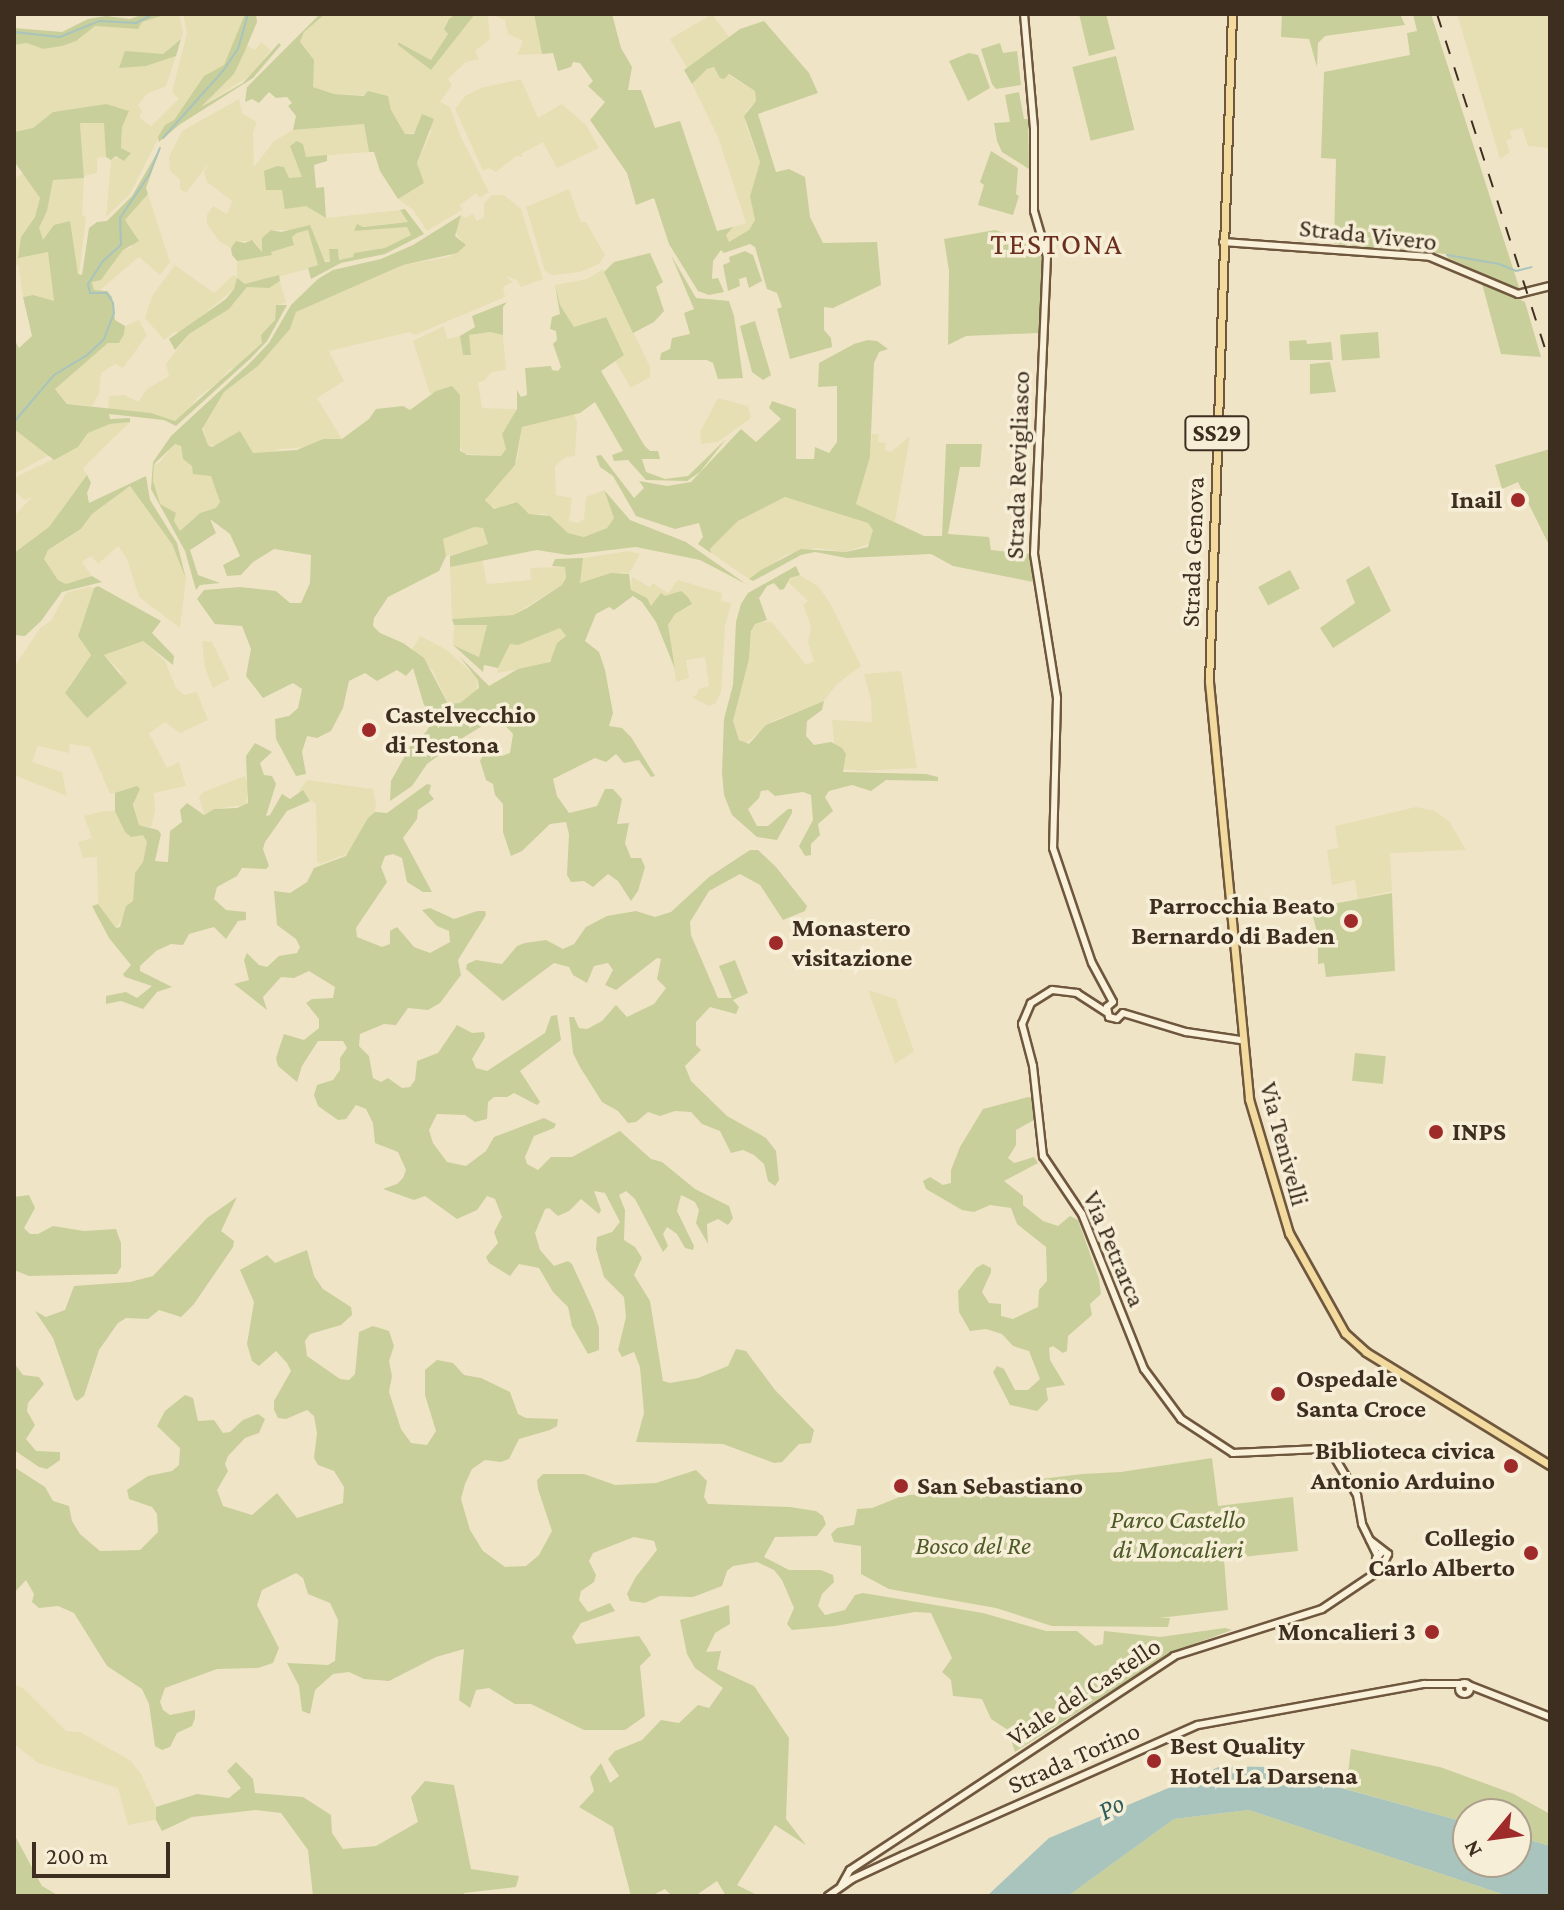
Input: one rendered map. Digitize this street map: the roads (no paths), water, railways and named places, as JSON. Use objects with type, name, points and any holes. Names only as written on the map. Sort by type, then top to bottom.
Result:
[{"type":"main road","name":"Strada Genova","points":[[1232,14],[1209,682],[1240,1041]]},
{"type":"main road","name":"Via Tenivelli","points":[[1240,1041],[1246,1087],[1284,1221],[1299,1254],[1341,1327],[1359,1347],[1550,1465]]},
{"type":"street","name":"Strada Revigliasco","points":[[1024,14],[1035,142],[1034,211],[1047,267],[1034,554],[1057,698],[1053,848],[1092,963],[1111,1003]]},
{"type":"street","name":"Strada Vivero","points":[[1223,242],[1430,257],[1518,294],[1550,286]]},
{"type":"street","name":"Via Petrarca","points":[[1106,1012],[1077,993],[1052,990],[1037,997],[1024,1015],[1023,1037],[1033,1066],[1043,1156],[1082,1214],[1111,1292],[1153,1384],[1181,1419],[1233,1453],[1320,1449],[1332,1453],[1357,1495],[1362,1524],[1380,1558]]},
{"type":"street","name":"Via Petrarca","points":[[1095,1002],[1111,1003]]},
{"type":"street","points":[[1111,1003],[1120,1004],[1123,1013],[1114,1019],[1106,1012],[1111,1003]]},
{"type":"street","points":[[1123,1013],[1177,1030],[1240,1041]]},
{"type":"street","name":"Viale del Castello","points":[[841,1886],[850,1870],[1174,1656],[1322,1609],[1373,1576],[1380,1558]]},
{"type":"street","name":"Strada Torino","points":[[828,1896],[841,1886],[1198,1725],[1445,1682],[1490,1694],[1550,1717]]},
{"type":"street","name":"Strada Torino","points":[[1462,1686],[1468,1692],[1490,1694]]},
{"type":"water","points":[[1221,1766],[1266,1767],[1452,1819],[1452,1877],[1249,1810],[1174,1819],[1068,1896],[987,1896],[1049,1838]]},
{"type":"water","points":[[1532,1841],[1550,1846],[1550,1896],[1508,1896],[1454,1878],[1532,1878]]},
{"type":"waterway","points":[[14,32],[60,37],[99,21],[136,23],[153,14]]},
{"type":"waterway","points":[[163,138],[223,71],[238,49],[248,14]]},
{"type":"waterway","points":[[14,422],[54,375],[86,356],[104,339],[114,313],[113,303],[107,293],[90,293],[88,284],[103,261],[121,245],[120,218],[149,175],[160,148]]},
{"type":"waterway","points":[[1447,255],[1499,264],[1516,271],[1532,267]]},
{"type":"railway","points":[[1437,14],[1550,363]]},
{"type":"place","name":"Inail","points":[[1518,500]]},
{"type":"place","name":"Castelvecchio di Testona","points":[[369,730]]},
{"type":"place","name":"Parrocchia Beato Bernardo di Baden","points":[[1351,921]]},
{"type":"place","name":"Monastero visitazione","points":[[776,943]]},
{"type":"place","name":"INPS","points":[[1436,1132]]},
{"type":"place","name":"Ospedale Santa Croce","points":[[1278,1394]]},
{"type":"place","name":"Biblioteca civica Antonio Arduino","points":[[1511,1466]]},
{"type":"place","name":"San Sebastiano","points":[[901,1486]]},
{"type":"place","name":"Collegio Carlo Alberto","points":[[1531,1553]]},
{"type":"place","name":"Moncalieri 3","points":[[1432,1632]]},
{"type":"place","name":"Best Quality Hotel La Darsena","points":[[1154,1761]]},
{"type":"district","name":"TESTONA","points":[[1057,244]]},
{"type":"park label","name":"Parco Castello di Moncalieri","points":[[1178,1535]]},
{"type":"park label","name":"Bosco del Re","points":[[973,1546]]},
{"type":"water label","name":"Po","points":[[1111,1807]]}]
